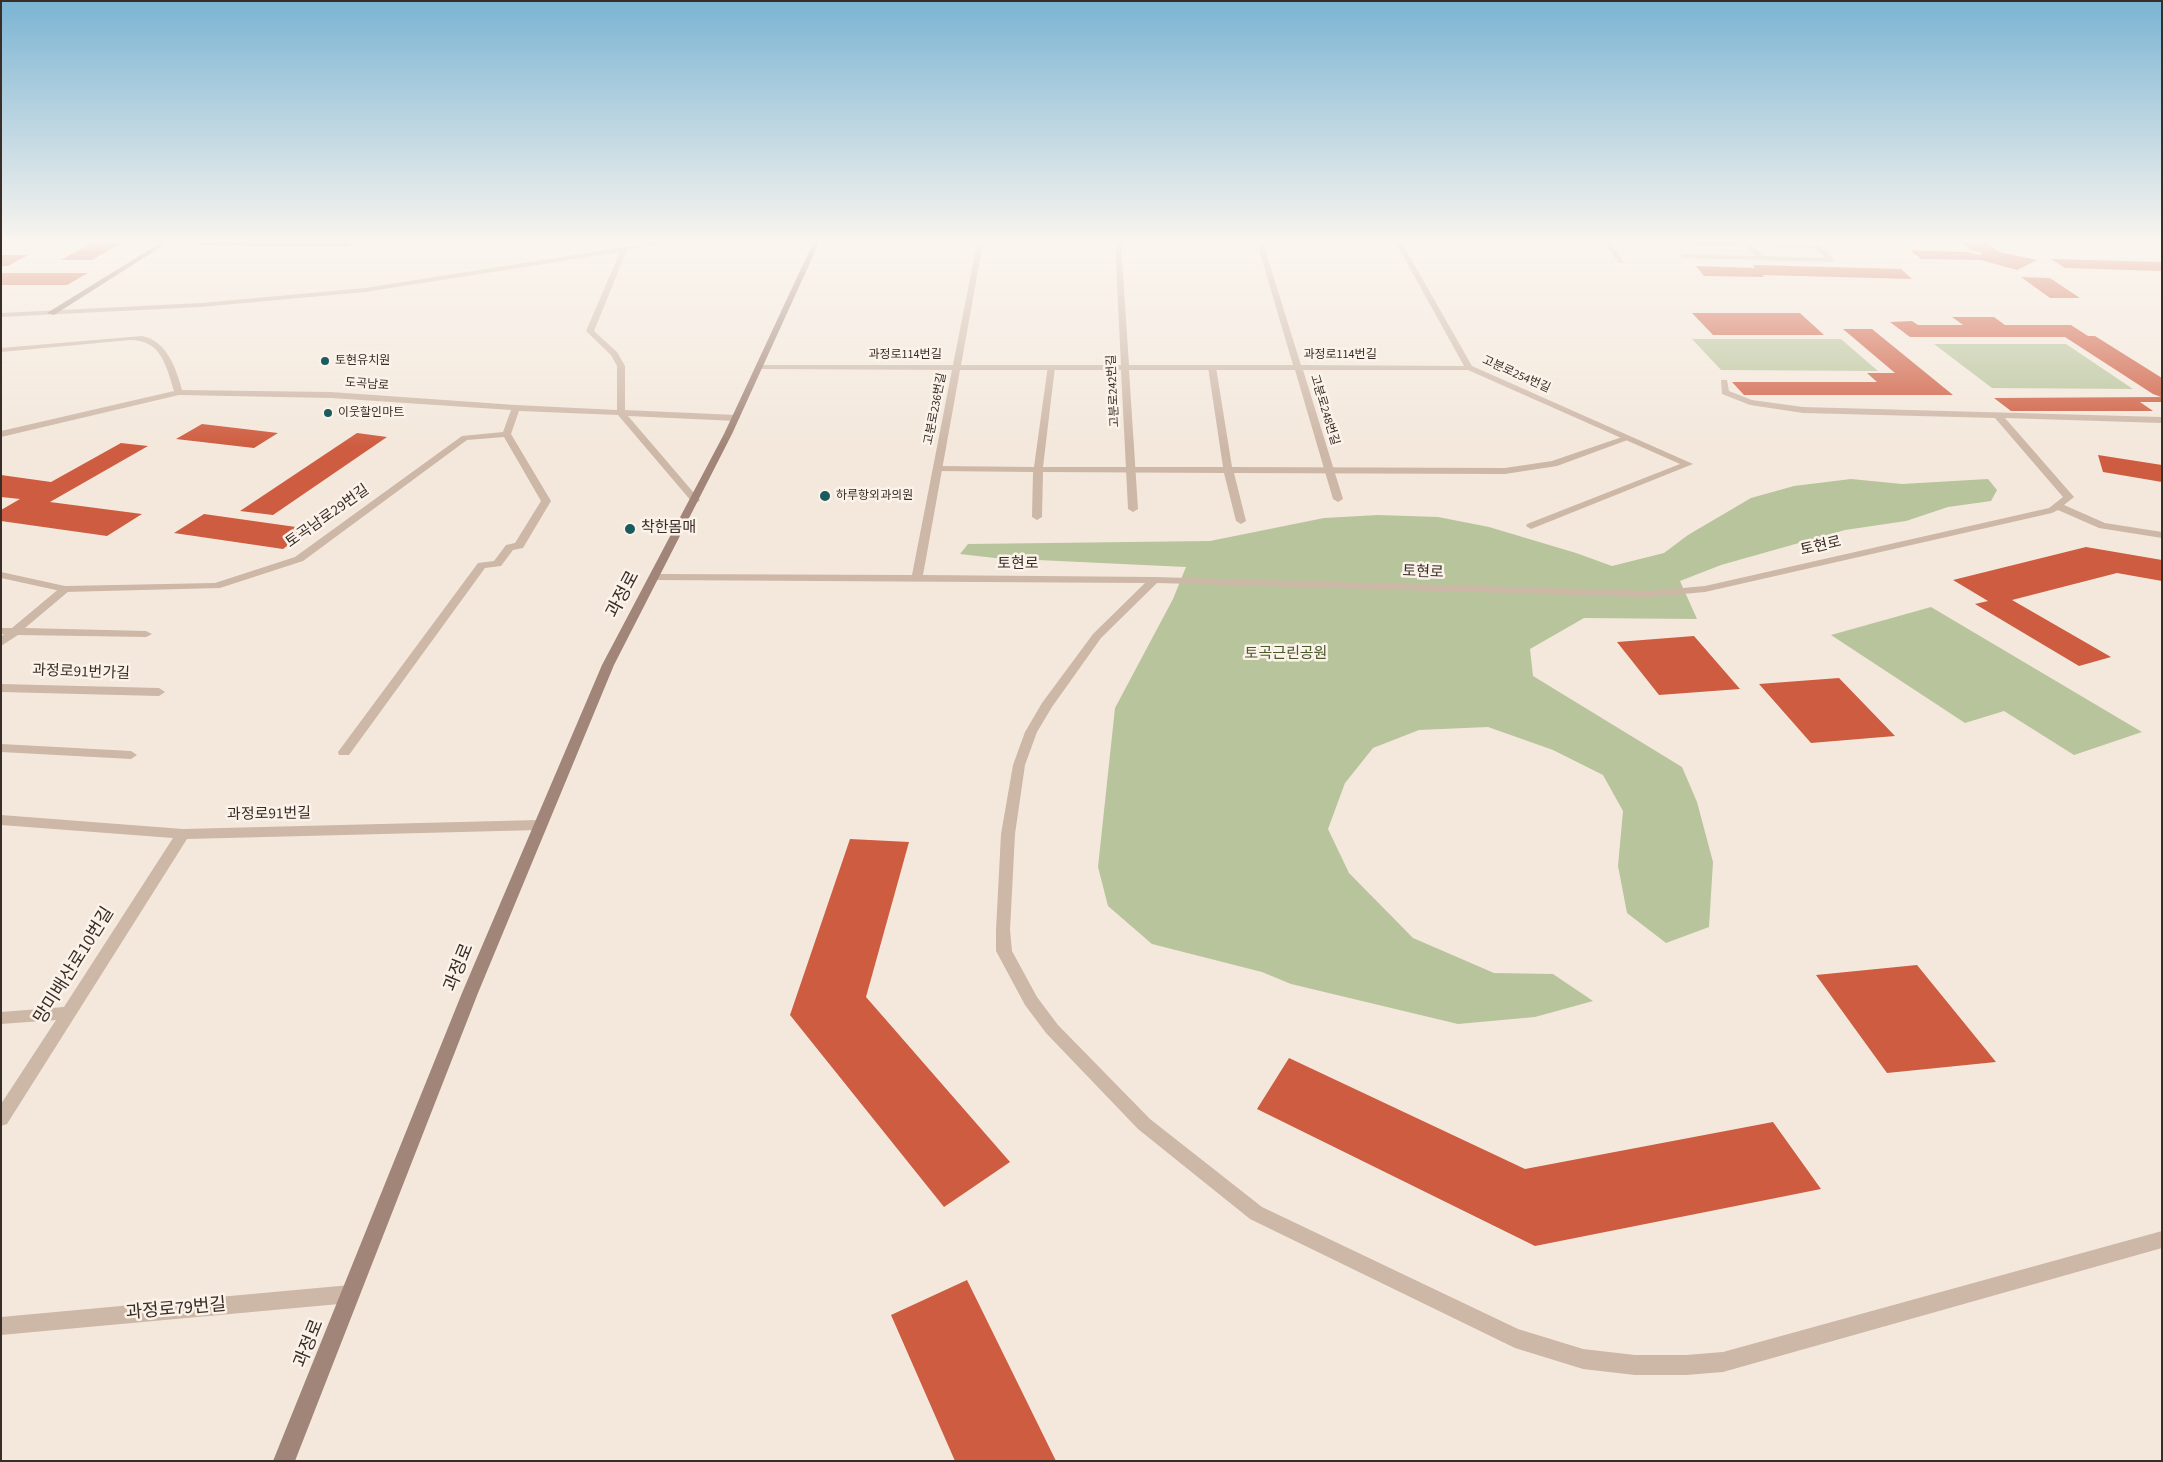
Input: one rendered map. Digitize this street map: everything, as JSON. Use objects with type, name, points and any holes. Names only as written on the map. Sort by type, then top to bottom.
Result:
[{"type":"main road","name":"과정로","points":[[284,1461],[539,825],[608,666],[736,418],[785,311]]},
{"type":"street","points":[[1,314],[84,311]]},
{"type":"street","points":[[598,311],[590,331],[614,354],[621,366],[621,413],[695,500]]},
{"type":"street","name":"고분로236번길","points":[[917,579],[967,311]]},
{"type":"street","name":"고분로242번길","points":[[1122,311],[1133,509]]},
{"type":"street","name":"고분로248번길","points":[[1281,311],[1338,500]]},
{"type":"street","name":"고분로254번길","points":[[1437,311],[1469,368],[1688,464],[1531,526]]},
{"type":"street","points":[[1,350],[145,338],[153,342],[167,361],[179,392]]},
{"type":"street","name":"과정로114번길","points":[[759,367],[1469,368]]},
{"type":"street","points":[[1037,517],[1038,469],[1051,367]]},
{"type":"street","points":[[1212,368],[1228,469],[1241,521]]},
{"type":"street","points":[[1724,382],[1725,392],[1750,402],[1784,408],[1826,411],[2162,420]]},
{"type":"street","name":"도곡남로","points":[[1,434],[179,392],[331,395],[516,408],[736,418]]},
{"type":"street","points":[[344,752],[482,565],[497,564],[510,547],[520,546],[546,502],[507,434],[516,408]]},
{"type":"street","points":[[1997,416],[2069,497],[2058,506],[2104,526],[2162,535]]},
{"type":"street","name":"토곡남로29번길","points":[[1,575],[65,589],[216,586],[298,559],[464,438],[507,434]]},
{"type":"street","name":"고분로248번길","points":[[1329,469],[1504,471],[1554,464],[1628,438]]},
{"type":"street","points":[[938,469],[1329,469]]},
{"type":"street","name":"토현로","points":[[655,577],[1154,580],[1658,594],[1705,589],[2052,510],[2058,506]]},
{"type":"street","points":[[1154,580],[1097,636],[1046,706],[1026,744],[1019,765],[1008,834],[1003,910],[1004,951],[1031,1001],[1052,1028],[1144,1124],[1188,1161],[1256,1213],[1515,1338],[1583,1359],[1635,1365],[1686,1365],[1723,1362],[2162,1239]]},
{"type":"street","points":[[1,643],[65,589]]},
{"type":"street","points":[[1,631],[146,634]]},
{"type":"street","name":"과정로91번가길","points":[[1,688],[160,692]]},
{"type":"street","points":[[1,748],[131,755]]},
{"type":"street","name":"과정로91번길","points":[[1,820],[183,834],[539,825]]},
{"type":"street","name":"망미배산로10번길","points":[[1,1119],[183,834]]},
{"type":"street","points":[[1,1018],[69,1013]]},
{"type":"street","name":"과정로79번길","points":[[1,1326],[350,1294]]},
{"type":"green space","points":[[1692,339],[1841,339],[1878,371],[1721,370]]},
{"type":"green space","points":[[1934,344],[2066,344],[2133,389],[1992,388]]},
{"type":"green space","name":"토곡근린공원","points":[[1851,479],[1902,484],[1988,479],[1997,490],[1991,501],[1948,507],[1906,521],[1845,530],[1721,565],[1680,581],[1697,619],[1584,618],[1530,649],[1533,676],[1682,767],[1697,802],[1713,862],[1709,927],[1666,943],[1627,913],[1618,866],[1623,811],[1603,775],[1553,750],[1488,727],[1419,730],[1373,748],[1345,783],[1328,829],[1349,873],[1413,938],[1494,973],[1553,974],[1593,1001],[1535,1017],[1458,1024],[1291,984],[1262,972],[1152,944],[1108,906],[1098,867],[1115,708],[1173,599],[1186,567],[995,558],[960,554],[968,544],[1210,541],[1324,518],[1378,515],[1438,517],[1489,527],[1576,553],[1612,566],[1664,553],[1688,535],[1751,498],[1794,486]]},
{"type":"green space","points":[[1931,607],[2142,732],[2074,755],[2004,711],[1965,723],[1831,635]]},
{"type":"building","points":[[1692,313],[1800,313],[1824,335],[1713,335]]},
{"type":"building","points":[[1952,317],[1994,317],[2005,325],[2071,325],[2088,336],[2095,336],[2162,378],[2162,402],[2140,402],[2153,411],[2011,411],[1994,398],[2161,397],[2153,394],[2065,337],[1910,337],[1890,322],[1912,321],[1918,325],[1963,325]]},
{"type":"building","points":[[1843,329],[1872,329],[1953,395],[1744,395],[1732,382],[1877,382],[1867,373],[1895,373]]},
{"type":"building","points":[[202,424],[278,433],[254,448],[176,439]]},
{"type":"building","points":[[357,433],[387,437],[273,515],[240,511]]},
{"type":"building","points":[[121,443],[148,446],[50,502],[142,514],[107,536],[1,521],[1,510],[20,499],[1,497],[1,475],[51,482]]},
{"type":"building","points":[[2098,455],[2162,465],[2162,482],[2103,472]]},
{"type":"building","points":[[204,514],[310,529],[283,549],[174,533]]},
{"type":"building","points":[[2086,547],[2162,560],[2162,581],[2117,573],[2012,600],[2111,657],[2079,666],[1975,604],[1988,601],[1953,580]]},
{"type":"building","points":[[1694,636],[1740,689],[1659,695],[1617,642]]},
{"type":"building","points":[[1839,678],[1895,736],[1811,743],[1759,684]]},
{"type":"building","points":[[850,839],[909,842],[866,997],[1010,1162],[944,1207],[790,1015]]},
{"type":"building","points":[[1917,965],[1996,1062],[1887,1073],[1816,975]]},
{"type":"building","points":[[1289,1058],[1525,1169],[1773,1122],[1821,1189],[1535,1246],[1257,1109]]},
{"type":"building","points":[[967,1280],[1056,1461],[955,1461],[891,1315]]},
{"type":"place","name":"토현유치원","points":[[325,361]]},
{"type":"place","name":"이웃할인마트","points":[[328,413]]},
{"type":"place","name":"하루항외과의원","points":[[825,496]]},
{"type":"place","name":"착한몸매","points":[[630,529]]}]
